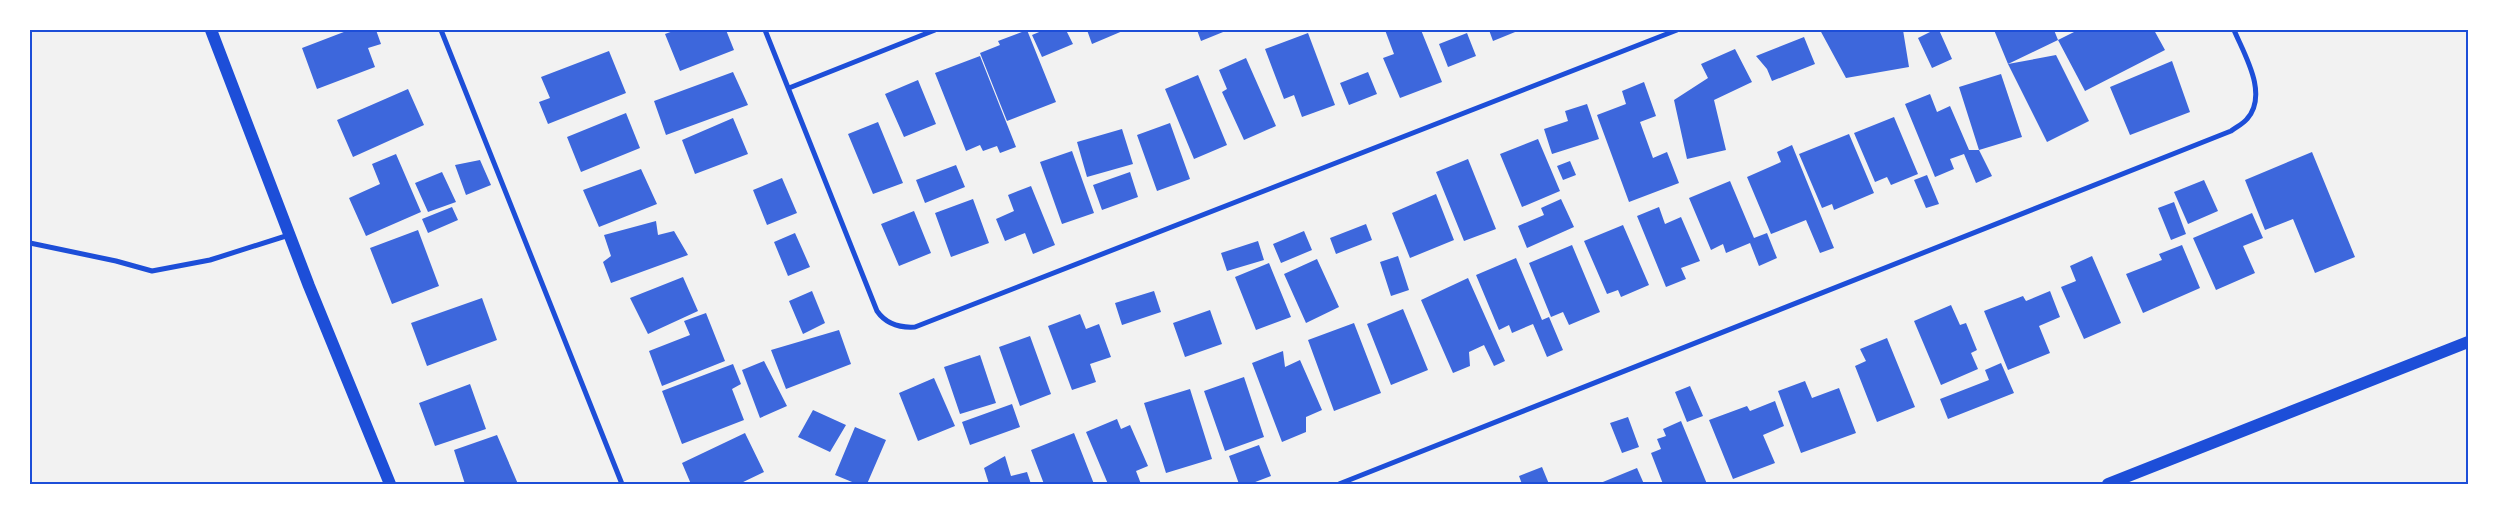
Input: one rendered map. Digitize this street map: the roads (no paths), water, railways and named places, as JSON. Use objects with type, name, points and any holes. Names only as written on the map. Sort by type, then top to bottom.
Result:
[{"type":"main road","points":[[211,30],[289,234],[390,484]]},
{"type":"main road","points":[[2108,484],[2468,342]]},
{"type":"street","points":[[441,30],[622,484]]},
{"type":"street","points":[[765,30],[877,311],[882,319],[897,326],[915,327],[1677,30]]},
{"type":"street","points":[[789,88],[935,30]]},
{"type":"street","points":[[1339,484],[2231,131],[2248,119],[2255,105],[2253,76],[2234,30]]},
{"type":"street","points":[[30,243],[116,261],[152,271],[210,260],[289,234]]}]
